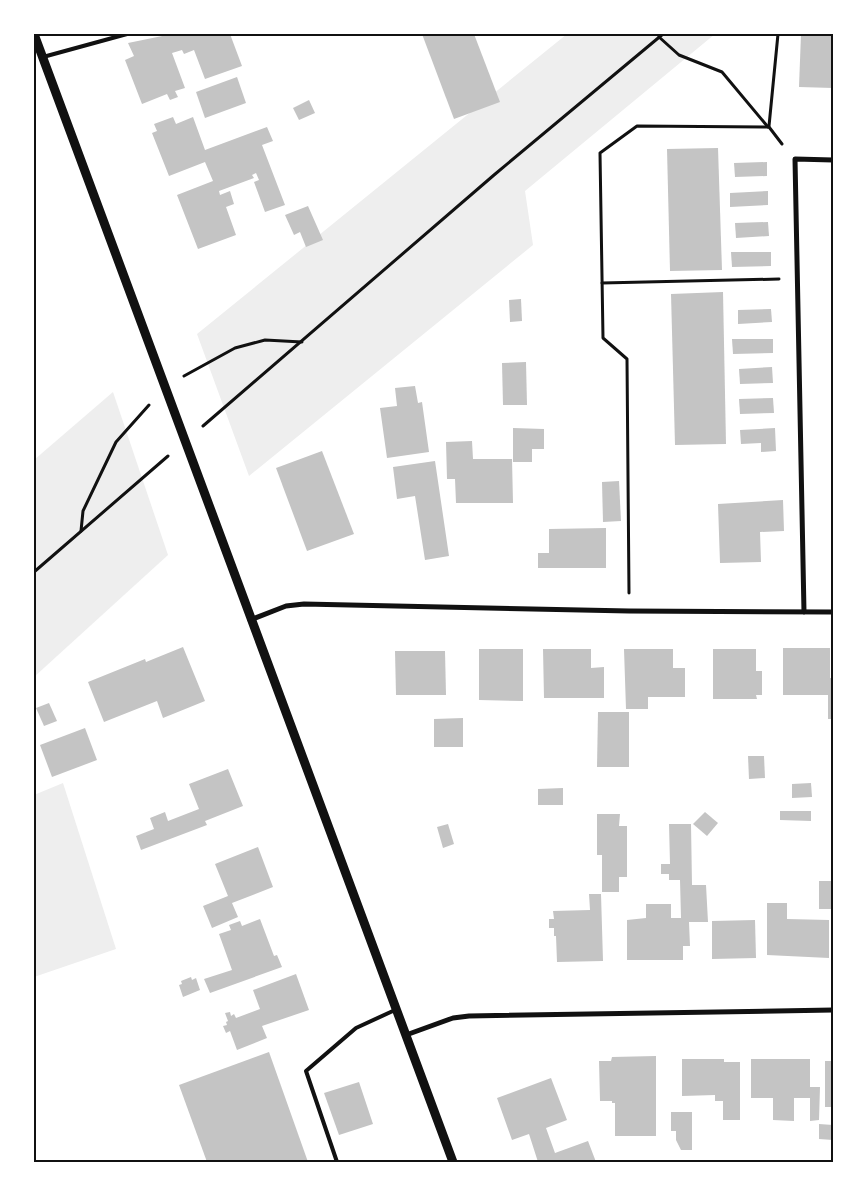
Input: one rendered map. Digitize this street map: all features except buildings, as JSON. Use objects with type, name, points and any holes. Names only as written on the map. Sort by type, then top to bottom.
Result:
[{"type":"street","points":[[34,34],[250,620],[453,1162]]},
{"type":"street","points":[[804,612],[795,159],[833,160]]},
{"type":"street","points":[[250,620],[286,606],[304,604],[629,611],[833,612]]},
{"type":"street","points":[[406,1035],[453,1018],[469,1016],[833,1010]]},
{"type":"lane","points":[[42,57],[128,34]]},
{"type":"lane","points":[[337,1162],[306,1071],[356,1028],[395,1010]]},
{"type":"path","points":[[769,127],[778,34]]},
{"type":"path","points":[[247,389],[661,35],[679,55],[722,72],[795,159]]},
{"type":"path","points":[[629,611],[626,359],[603,338],[600,153],[637,126],[769,127]]},
{"type":"path","points":[[602,283],[798,278]]},
{"type":"path","points":[[81,531],[83,511],[116,442],[165,387],[235,348],[265,340],[303,342]]},
{"type":"path","points":[[34,572],[132,487]]},
{"type":"shaded area","points":[[567,34],[715,34],[525,191],[533,245],[249,476],[197,334]]},
{"type":"shaded area","points":[[113,392],[168,555],[34,677],[34,460]]},
{"type":"shaded area","points":[[63,783],[116,949],[34,977],[34,795]]}]
